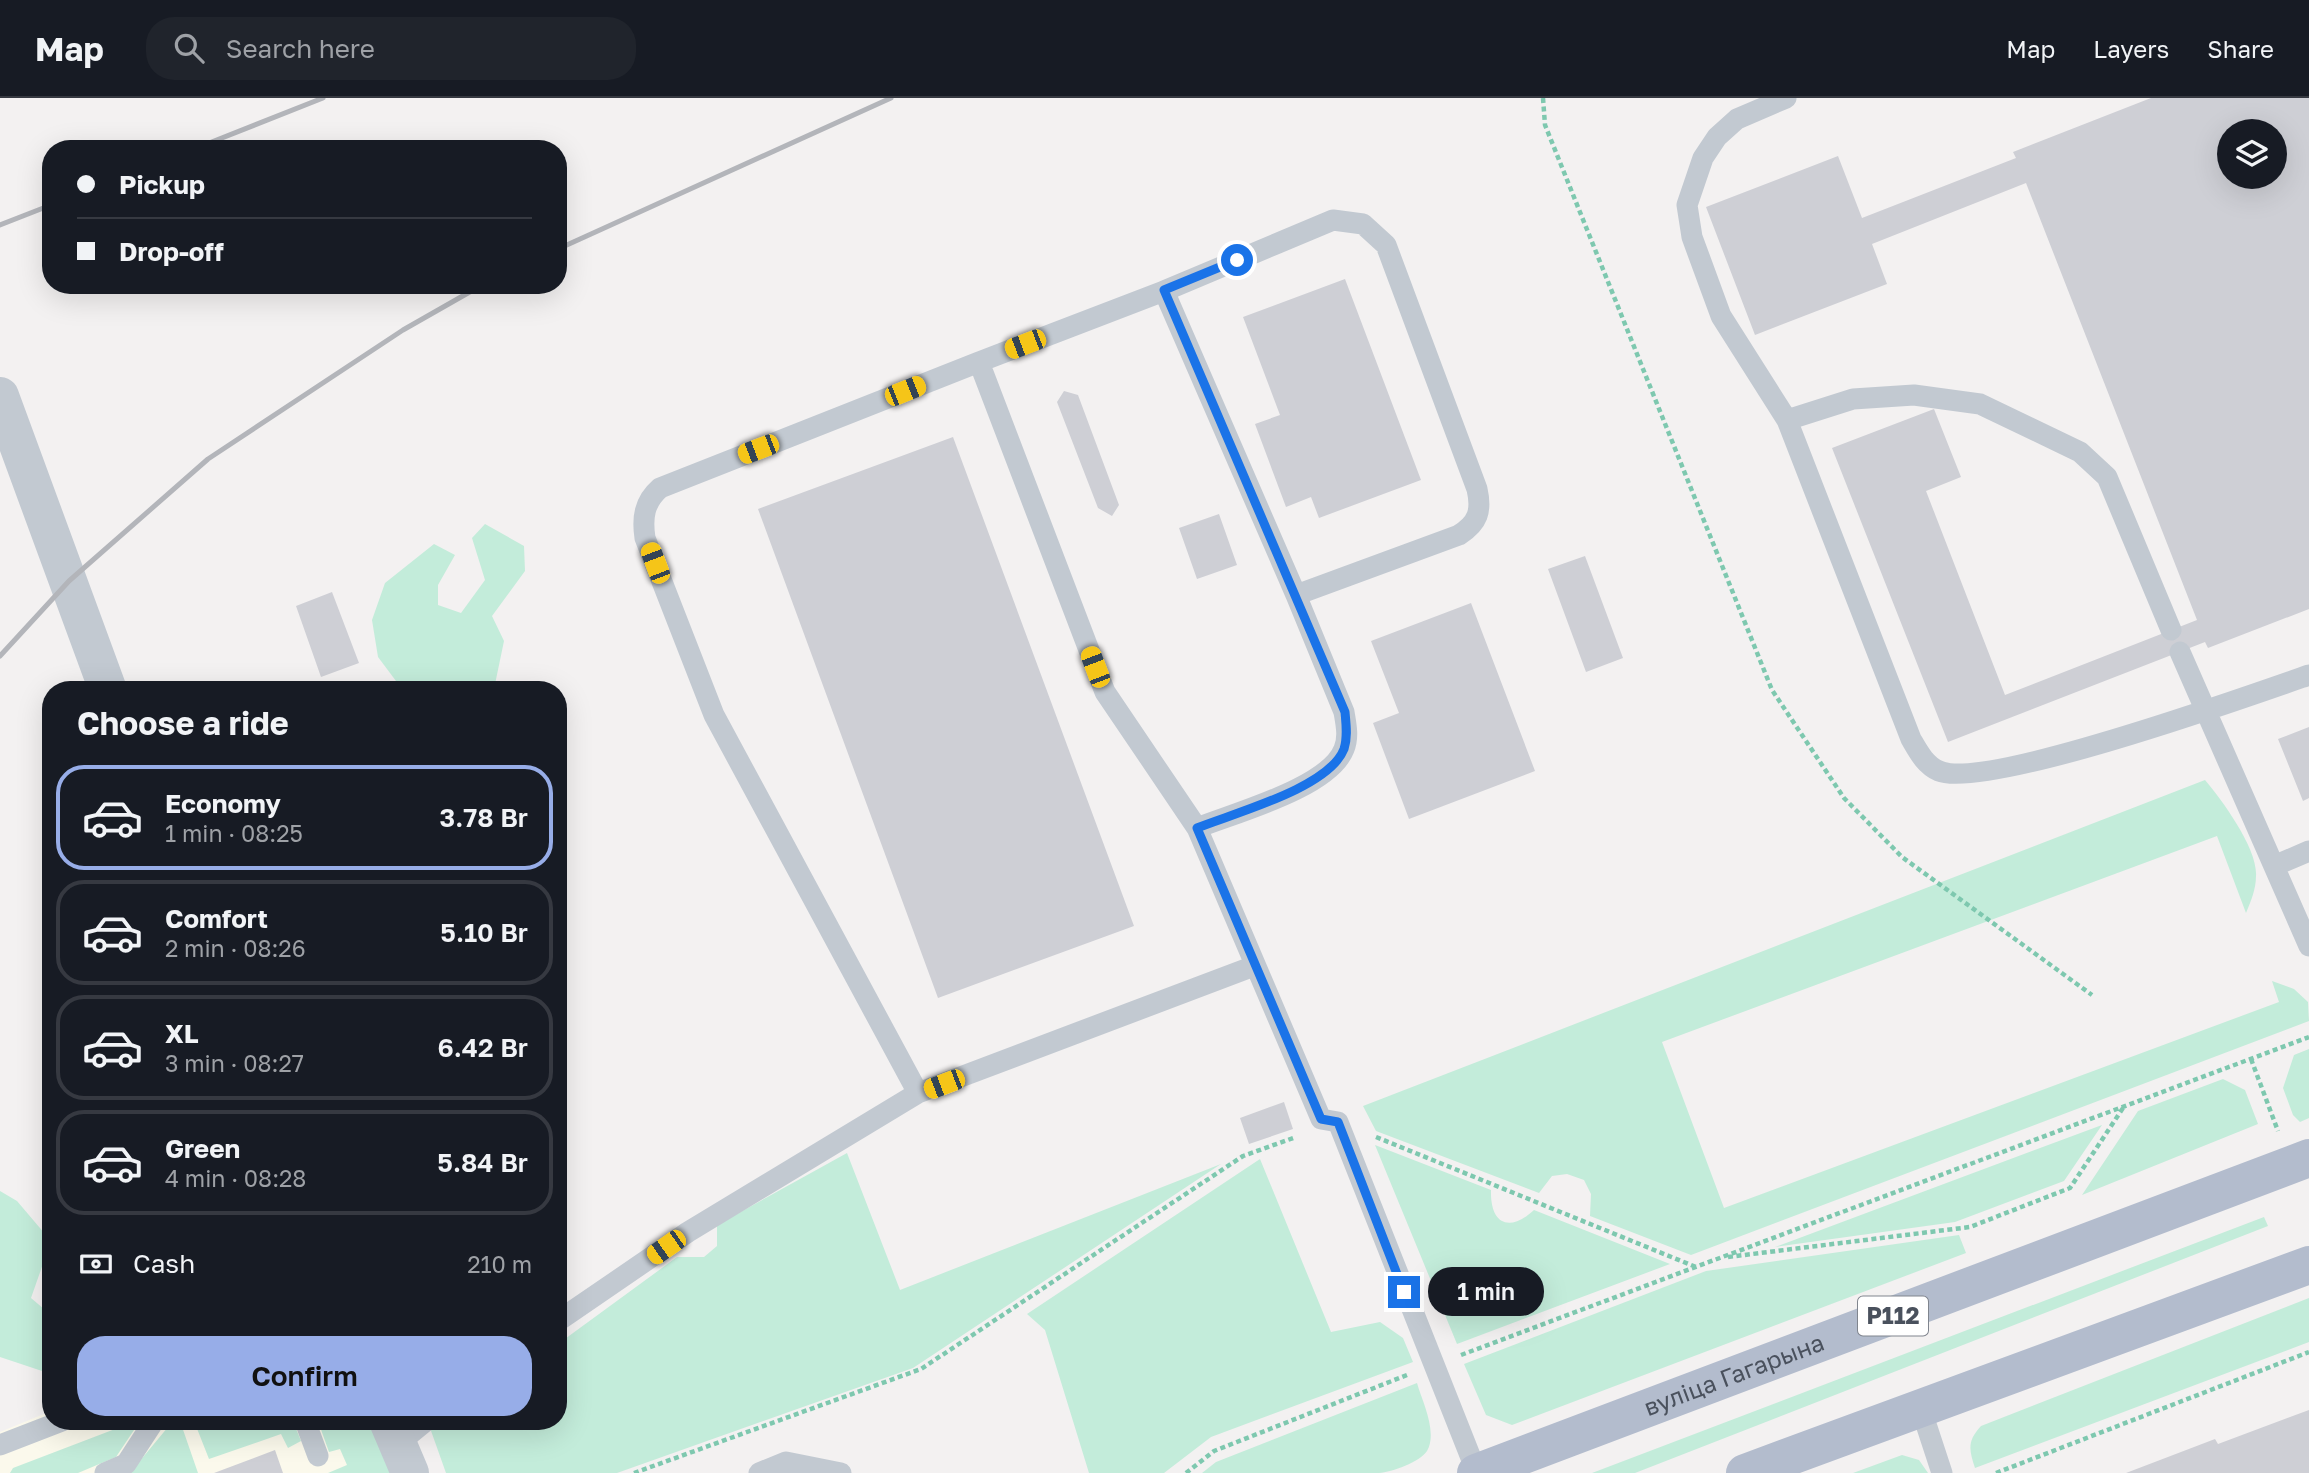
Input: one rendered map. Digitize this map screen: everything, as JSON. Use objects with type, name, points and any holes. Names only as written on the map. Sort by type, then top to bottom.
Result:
[{"type":"main road","name":"вуліца Гагарына","points":[[1477,1473],[2295,1147]]},
{"type":"main road","points":[[1745,1473],[2309,1265]]},
{"type":"street","points":[[0,396],[105,681]]},
{"type":"lane","points":[[1786,98],[1737,119],[1717,137],[1703,158],[1687,205],[1692,237],[1721,316],[1787,420],[1911,739],[1924,761],[1938,771],[1956,775],[1982,774],[2014,767],[2206,710],[2309,676]]},
{"type":"lane","points":[[918,1093],[714,715],[645,538],[643,525],[650,497],[660,488],[1164,290],[1333,220],[1363,224],[1385,245],[1478,489],[1479,515],[1471,527],[1459,535],[1296,595]]},
{"type":"lane","points":[[1164,290],[1345,712],[1347,730],[1344,750],[1333,766],[1309,783],[1197,828]]},
{"type":"lane","points":[[979,362],[1105,692],[1197,828],[1321,1119],[1338,1122],[1477,1473]]},
{"type":"lane","points":[[1787,420],[1853,399],[1914,395],[1980,404],[2080,452],[2107,477],[2171,630]]},
{"type":"lane","points":[[2180,652],[2309,946]]},
{"type":"lane","points":[[2274,866],[2309,851]]},
{"type":"lane","points":[[567,1315],[688,1232],[918,1093],[1254,966]]},
{"type":"lane","points":[[1921,1409],[1942,1473]]},
{"type":"lane","points":[[0,1445],[42,1429]]},
{"type":"lane","points":[[105,1473],[126,1464],[148,1430]]},
{"type":"lane","points":[[308,1430],[318,1456]]},
{"type":"lane","points":[[759,1473],[786,1462],[841,1473]]},
{"type":"path","points":[[1543,98],[1545,125],[1772,690],[1844,798],[1902,857],[2092,995]]},
{"type":"path","points":[[1186,1473],[1214,1451],[1433,1365],[2309,1037]]},
{"type":"path","points":[[2251,1059],[2295,1147]]},
{"type":"path","points":[[1721,1258],[1970,1227],[2070,1188],[2124,1107]]},
{"type":"path","points":[[634,1473],[921,1370],[1243,1156],[1338,1122],[1696,1267]]},
{"type":"path","points":[[1996,1473],[2309,1352]]},
{"type":"shaded area","points":[[42,1415],[42,1430],[376,1430],[392,1473],[0,1473],[0,1432]]},
{"type":"green space","points":[[485,524],[524,546],[525,571],[492,616],[504,641],[496,681],[396,681],[378,657],[372,620],[385,583],[434,544],[455,555],[438,585],[438,605],[461,613],[485,580],[472,538]]},
{"type":"green space","points":[[2205,780],[2229,812],[2251,852],[2256,881],[2246,913],[2217,836],[1662,1042],[1724,1208],[2279,1002],[2272,981],[2294,989],[2308,1002],[2309,1021],[1691,1255],[1590,1216],[1591,1194],[1584,1180],[1567,1174],[1552,1176],[1539,1193],[1376,1131],[1363,1106]]},
{"type":"green space","points":[[2309,1049],[2309,1118],[2300,1122],[2293,1115],[2283,1088],[2294,1055]]},
{"type":"green space","points":[[2223,1079],[2245,1090],[2258,1124],[2082,1195],[2138,1111]]},
{"type":"green space","points":[[2102,1125],[2064,1181],[1955,1222],[1775,1247]]},
{"type":"green space","points":[[1375,1145],[1491,1190],[1494,1211],[1503,1221],[1517,1221],[1534,1210],[1670,1264],[1457,1344]]},
{"type":"green space","points":[[847,1153],[900,1290],[1221,1164],[913,1368],[617,1473],[446,1473],[431,1430],[567,1430],[567,1337],[677,1257],[704,1257],[717,1246],[717,1225]]},
{"type":"green space","points":[[1260,1159],[1331,1332],[1380,1322],[1403,1338],[1413,1362],[1211,1437],[1164,1473],[1089,1473],[1045,1330],[1027,1314]]},
{"type":"green space","points":[[0,1191],[17,1201],[42,1230],[42,1267],[31,1298],[42,1307],[42,1371],[0,1357]]},
{"type":"green space","points":[[2264,1217],[2268,1226],[1635,1473],[1592,1473]]},
{"type":"green space","points":[[1959,1235],[1966,1253],[1512,1425],[1486,1415],[1464,1364],[1706,1271]]},
{"type":"green space","points":[[2309,1298],[2309,1342],[1975,1468],[1970,1446],[1973,1436],[1981,1426]]},
{"type":"green space","points":[[1417,1383],[1430,1426],[1430,1443],[1423,1455],[1405,1466],[1379,1473],[1202,1473],[1216,1462]]},
{"type":"green space","points":[[112,1430],[134,1430],[116,1457],[78,1473],[10,1473],[13,1468]]},
{"type":"green space","points":[[166,1430],[183,1430],[198,1473],[126,1473],[134,1468]]},
{"type":"green space","points":[[198,1430],[297,1430],[301,1441],[288,1448],[281,1434],[209,1459]]},
{"type":"green space","points":[[321,1430],[376,1430],[393,1473],[328,1473],[347,1465],[340,1449],[329,1452]]},
{"type":"green space","points":[[1902,1455],[1919,1460],[1928,1473],[1853,1473]]},
{"type":"building","points":[[2151,98],[2309,98],[2309,609],[2208,648],[2205,642],[1948,742],[1832,448],[1934,409],[1961,477],[1926,491],[2005,695],[2197,620],[2026,183],[1872,244],[1887,284],[1755,335],[1706,207],[1838,156],[1862,218],[2016,158],[2013,152]]},
{"type":"building","points":[[1345,279],[1421,480],[1319,518],[1311,497],[1286,507],[1255,424],[1280,415],[1243,317]]},
{"type":"building","points":[[1064,391],[1078,395],[1119,505],[1112,516],[1098,508],[1057,402]]},
{"type":"building","points":[[953,437],[1134,926],[938,998],[758,509]]},
{"type":"building","points":[[1219,514],[1237,565],[1197,579],[1179,528]]},
{"type":"building","points":[[1585,556],[1623,658],[1586,672],[1548,569]]},
{"type":"building","points":[[332,592],[359,663],[321,677],[296,606]]},
{"type":"building","points":[[1471,603],[1535,771],[1409,819],[1373,723],[1399,713],[1371,641]]},
{"type":"building","points":[[2309,727],[2309,798],[2303,801],[2278,739]]},
{"type":"building","points":[[1284,1102],[1293,1129],[1249,1144],[1240,1118]]},
{"type":"building","points":[[2309,1410],[2309,1473],[2126,1473],[2215,1439],[2218,1444]]},
{"type":"building","points":[[275,1450],[283,1473],[214,1473]]},
{"type":"railway","points":[[217,140],[323,98]]},
{"type":"railway","points":[[567,245],[891,98]]},
{"type":"railway","points":[[0,225],[42,209]]},
{"type":"railway","points":[[0,656],[69,581],[208,459],[403,330],[466,294]]},
{"type":"route","points":[[1237,260],[1164,290],[1345,712],[1347,730],[1344,750],[1333,766],[1309,783],[1197,828],[1321,1119],[1338,1122],[1404,1292]]}]
